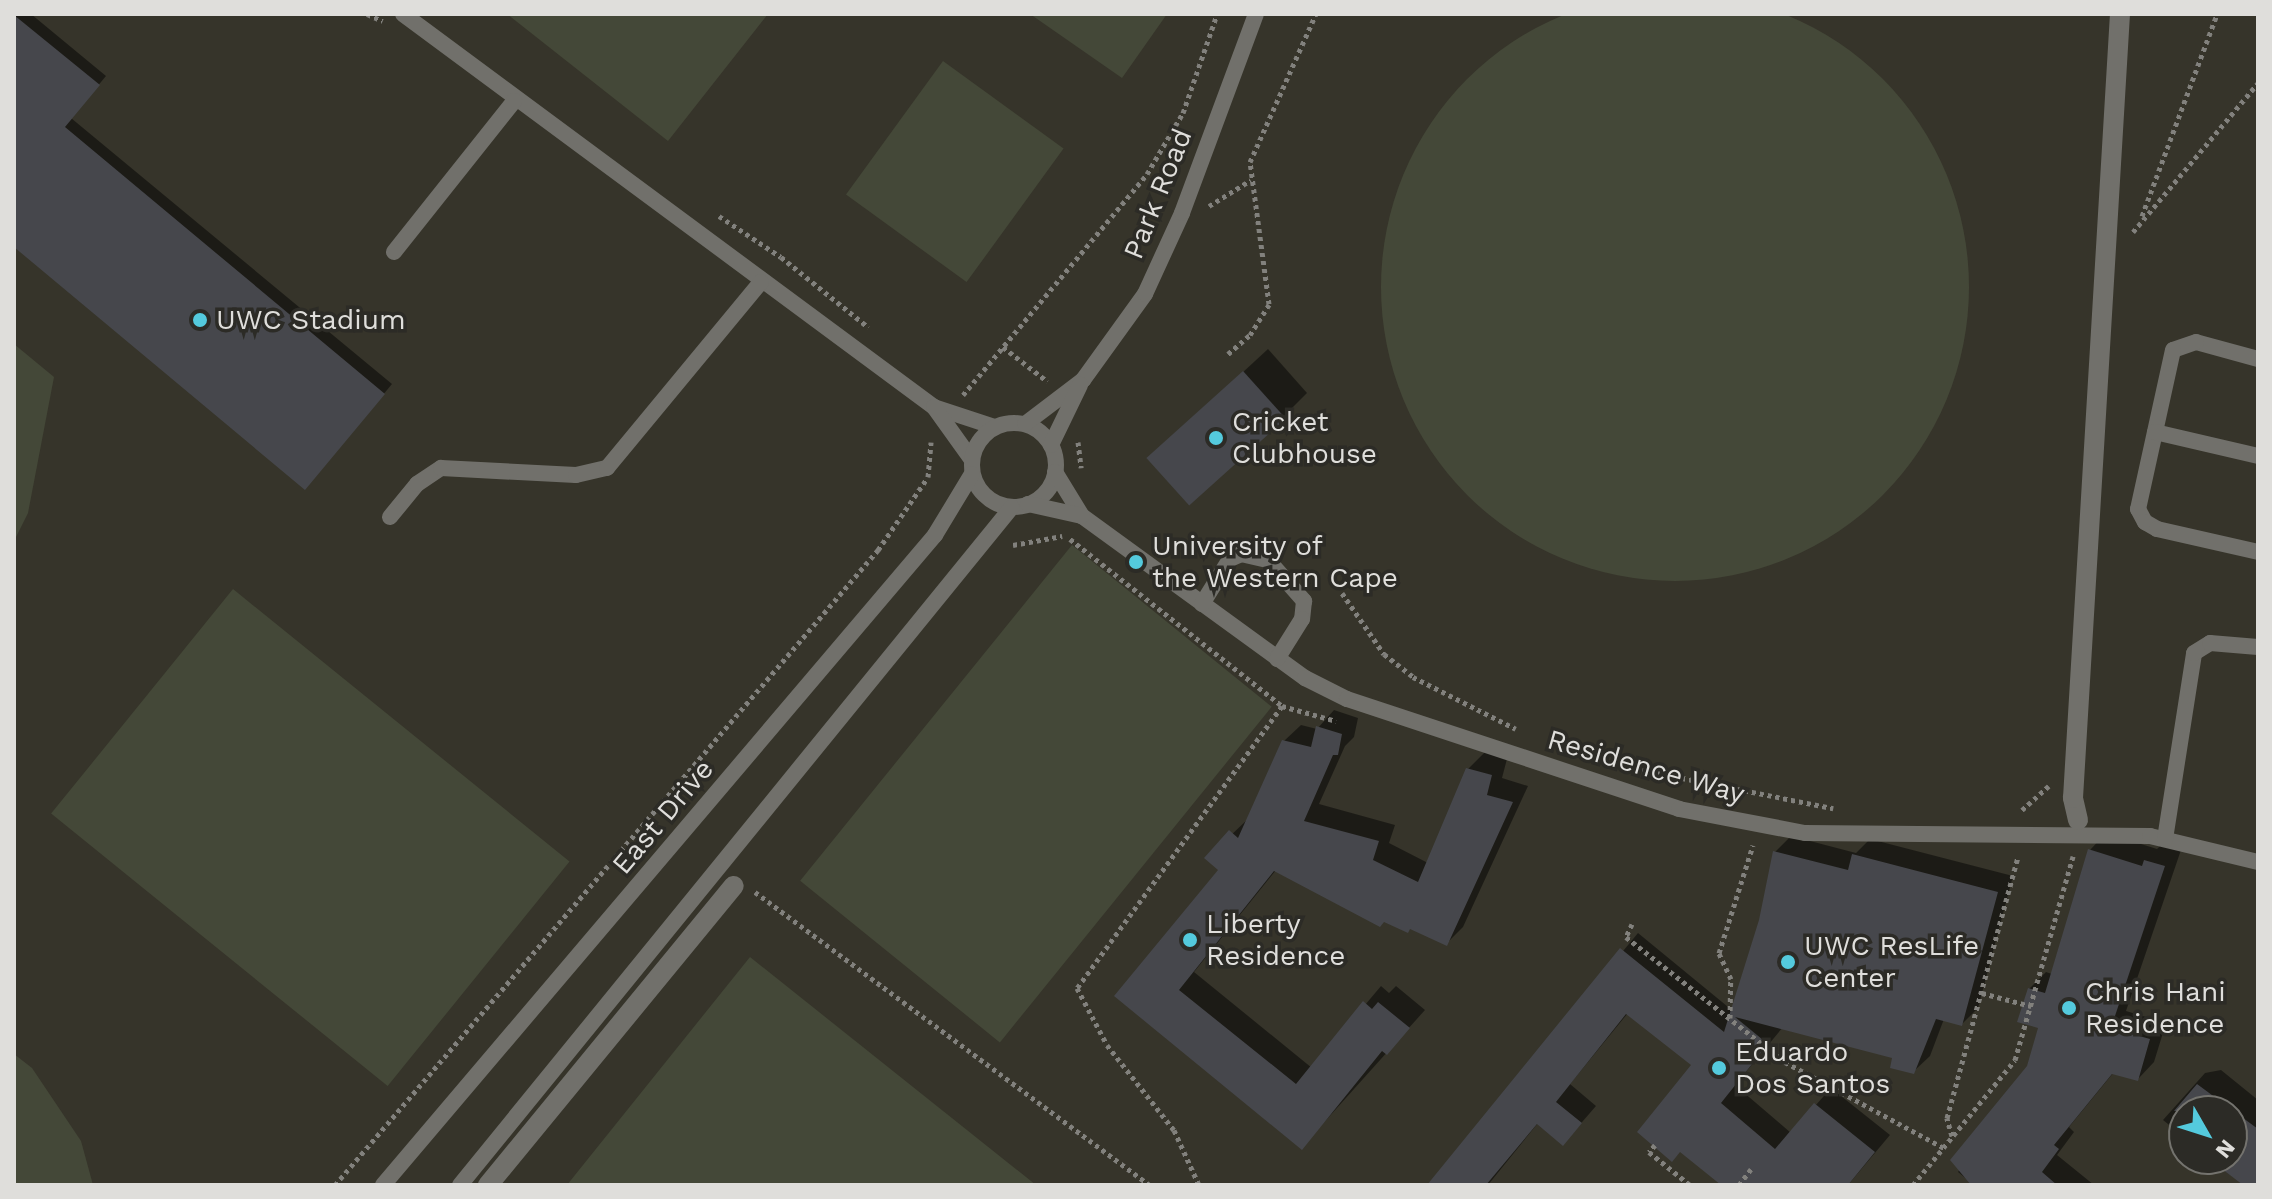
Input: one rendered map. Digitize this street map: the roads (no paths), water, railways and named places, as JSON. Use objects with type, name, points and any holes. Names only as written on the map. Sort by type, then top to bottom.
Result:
[{"type":"street","points":[[2078,820],[2073,798],[2120,14]]},
{"type":"street","points":[[488,1185],[734,886]]},
{"type":"lane","points":[[403,14],[514,101],[943,413],[995,427],[1025,424],[1051,445],[1055,472],[1047,490],[1020,506],[460,1185]]},
{"type":"lane","name":"Park Road","points":[[1051,445],[1083,380],[1145,294],[1182,213],[1256,14]]},
{"type":"lane","points":[[394,252],[514,101]]},
{"type":"lane","points":[[390,517],[417,484],[441,468],[576,475],[607,468],[761,282]]},
{"type":"lane","points":[[2258,359],[2196,342],[2173,350],[2138,509],[2145,522],[2258,552]]},
{"type":"lane","name":"Park Road","points":[[1025,424],[1083,380]]},
{"type":"lane","points":[[943,413],[987,498],[1020,506]]},
{"type":"lane","points":[[972,467],[975,447],[995,427]]},
{"type":"lane","points":[[2155,432],[2258,456]]},
{"type":"lane","name":"East Drive","points":[[383,1185],[935,535],[972,467]]},
{"type":"lane","name":"Residence Way","points":[[1055,472],[1082,516],[1277,659],[1347,699],[1679,809],[1805,833],[1886,837],[1999,832],[2165,839],[2258,862]]},
{"type":"lane","name":"Residence Way","points":[[1020,506],[1082,516]]},
{"type":"lane","points":[[1202,604],[1230,559],[1241,554],[1268,560],[1304,601],[1302,619],[1277,659]]},
{"type":"lane","points":[[2165,839],[2194,653],[2210,643],[2258,647]]},
{"type":"place","name":"UWC Stadium","points":[[200,320]]},
{"type":"place","name":"Cricket Clubhouse","points":[[1216,438]]},
{"type":"place","name":"University of the Western Cape","points":[[1136,562]]},
{"type":"place","name":"Liberty Residence","points":[[1190,940]]},
{"type":"place","name":"UWC ResLife Center","points":[[1788,962]]},
{"type":"place","name":"Chris Hani Residence","points":[[2069,1008]]},
{"type":"place","name":"Eduardo Dos Santos","points":[[1719,1068]]}]
